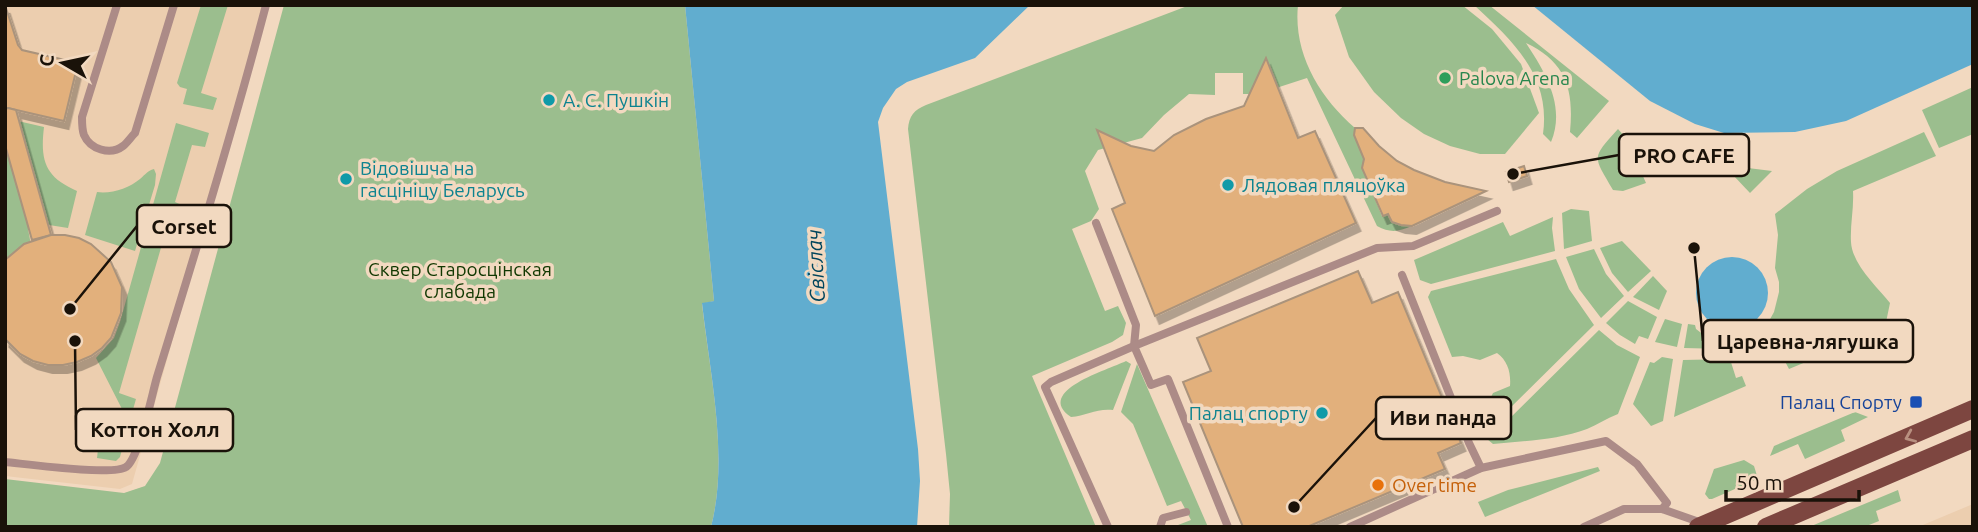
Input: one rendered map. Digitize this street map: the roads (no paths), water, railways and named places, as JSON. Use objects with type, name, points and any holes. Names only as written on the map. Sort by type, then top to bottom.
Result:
[{"type":"main road","points":[[1702,525],[1973,409]]},
{"type":"main road","points":[[1766,527],[1973,439]]},
{"type":"lane","points":[[117,5],[82,117],[83,133],[89,142],[99,150],[110,152],[122,148],[135,133],[174,5]]},
{"type":"lane","points":[[5,462],[108,471],[126,467],[132,460],[209,207],[266,5]]},
{"type":"lane","points":[[1108,527],[1045,387],[1051,382],[1377,248],[1413,246],[1497,211]]},
{"type":"lane","points":[[1096,223],[1136,325],[1134,346],[1151,385],[1168,379],[1228,527]]},
{"type":"lane","points":[[1402,275],[1481,468]]},
{"type":"lane","points":[[1350,527],[1481,468],[1606,441],[1637,464],[1667,503],[1661,509]]},
{"type":"lane","points":[[1584,527],[1624,509],[1661,509],[1702,525]]},
{"type":"lane","points":[[1160,527],[1163,518],[1186,512]]},
{"type":"water","name":"Свіслач","points":[[685,5],[1030,5],[975,58],[907,82],[896,89],[883,108],[878,122],[918,449],[920,481],[917,527],[711,527],[716,500],[718,444],[702,303],[714,301]]},
{"type":"water","points":[[1532,5],[1973,5],[1973,64],[1846,121],[1795,132],[1724,133],[1695,124],[1650,101]]},
{"type":"water","points":[[1732,257],[1752,263],[1762,273],[1768,293],[1762,313],[1752,323],[1732,329],[1712,323],[1702,313],[1696,293],[1702,273],[1712,263]]},
{"type":"place","name":"Palova Arena","points":[[1445,78]]},
{"type":"place","name":"А. С. Пушкін","points":[[549,100]]},
{"type":"place","name":"PRO CAFE","points":[[1513,174]]},
{"type":"place","name":"Відовішча на гасцініцу Беларусь","points":[[346,179]]},
{"type":"place","name":"Лядовая пляцоўка","points":[[1228,185]]},
{"type":"place","name":"Царевна-лягушка","points":[[1694,248]]},
{"type":"place","name":"Corset","points":[[70,309]]},
{"type":"place","name":"Коттон Холл","points":[[75,341]]},
{"type":"place","name":"Палац Спорту","points":[[1916,402]]},
{"type":"place","name":"Палац спорту","points":[[1322,413]]},
{"type":"place","name":"Over time","points":[[1378,485]]},
{"type":"place","name":"Иви панда","points":[[1294,507]]},
{"type":"park label","name":"Сквер Старосцінская слабада","points":[[460,280]]}]
